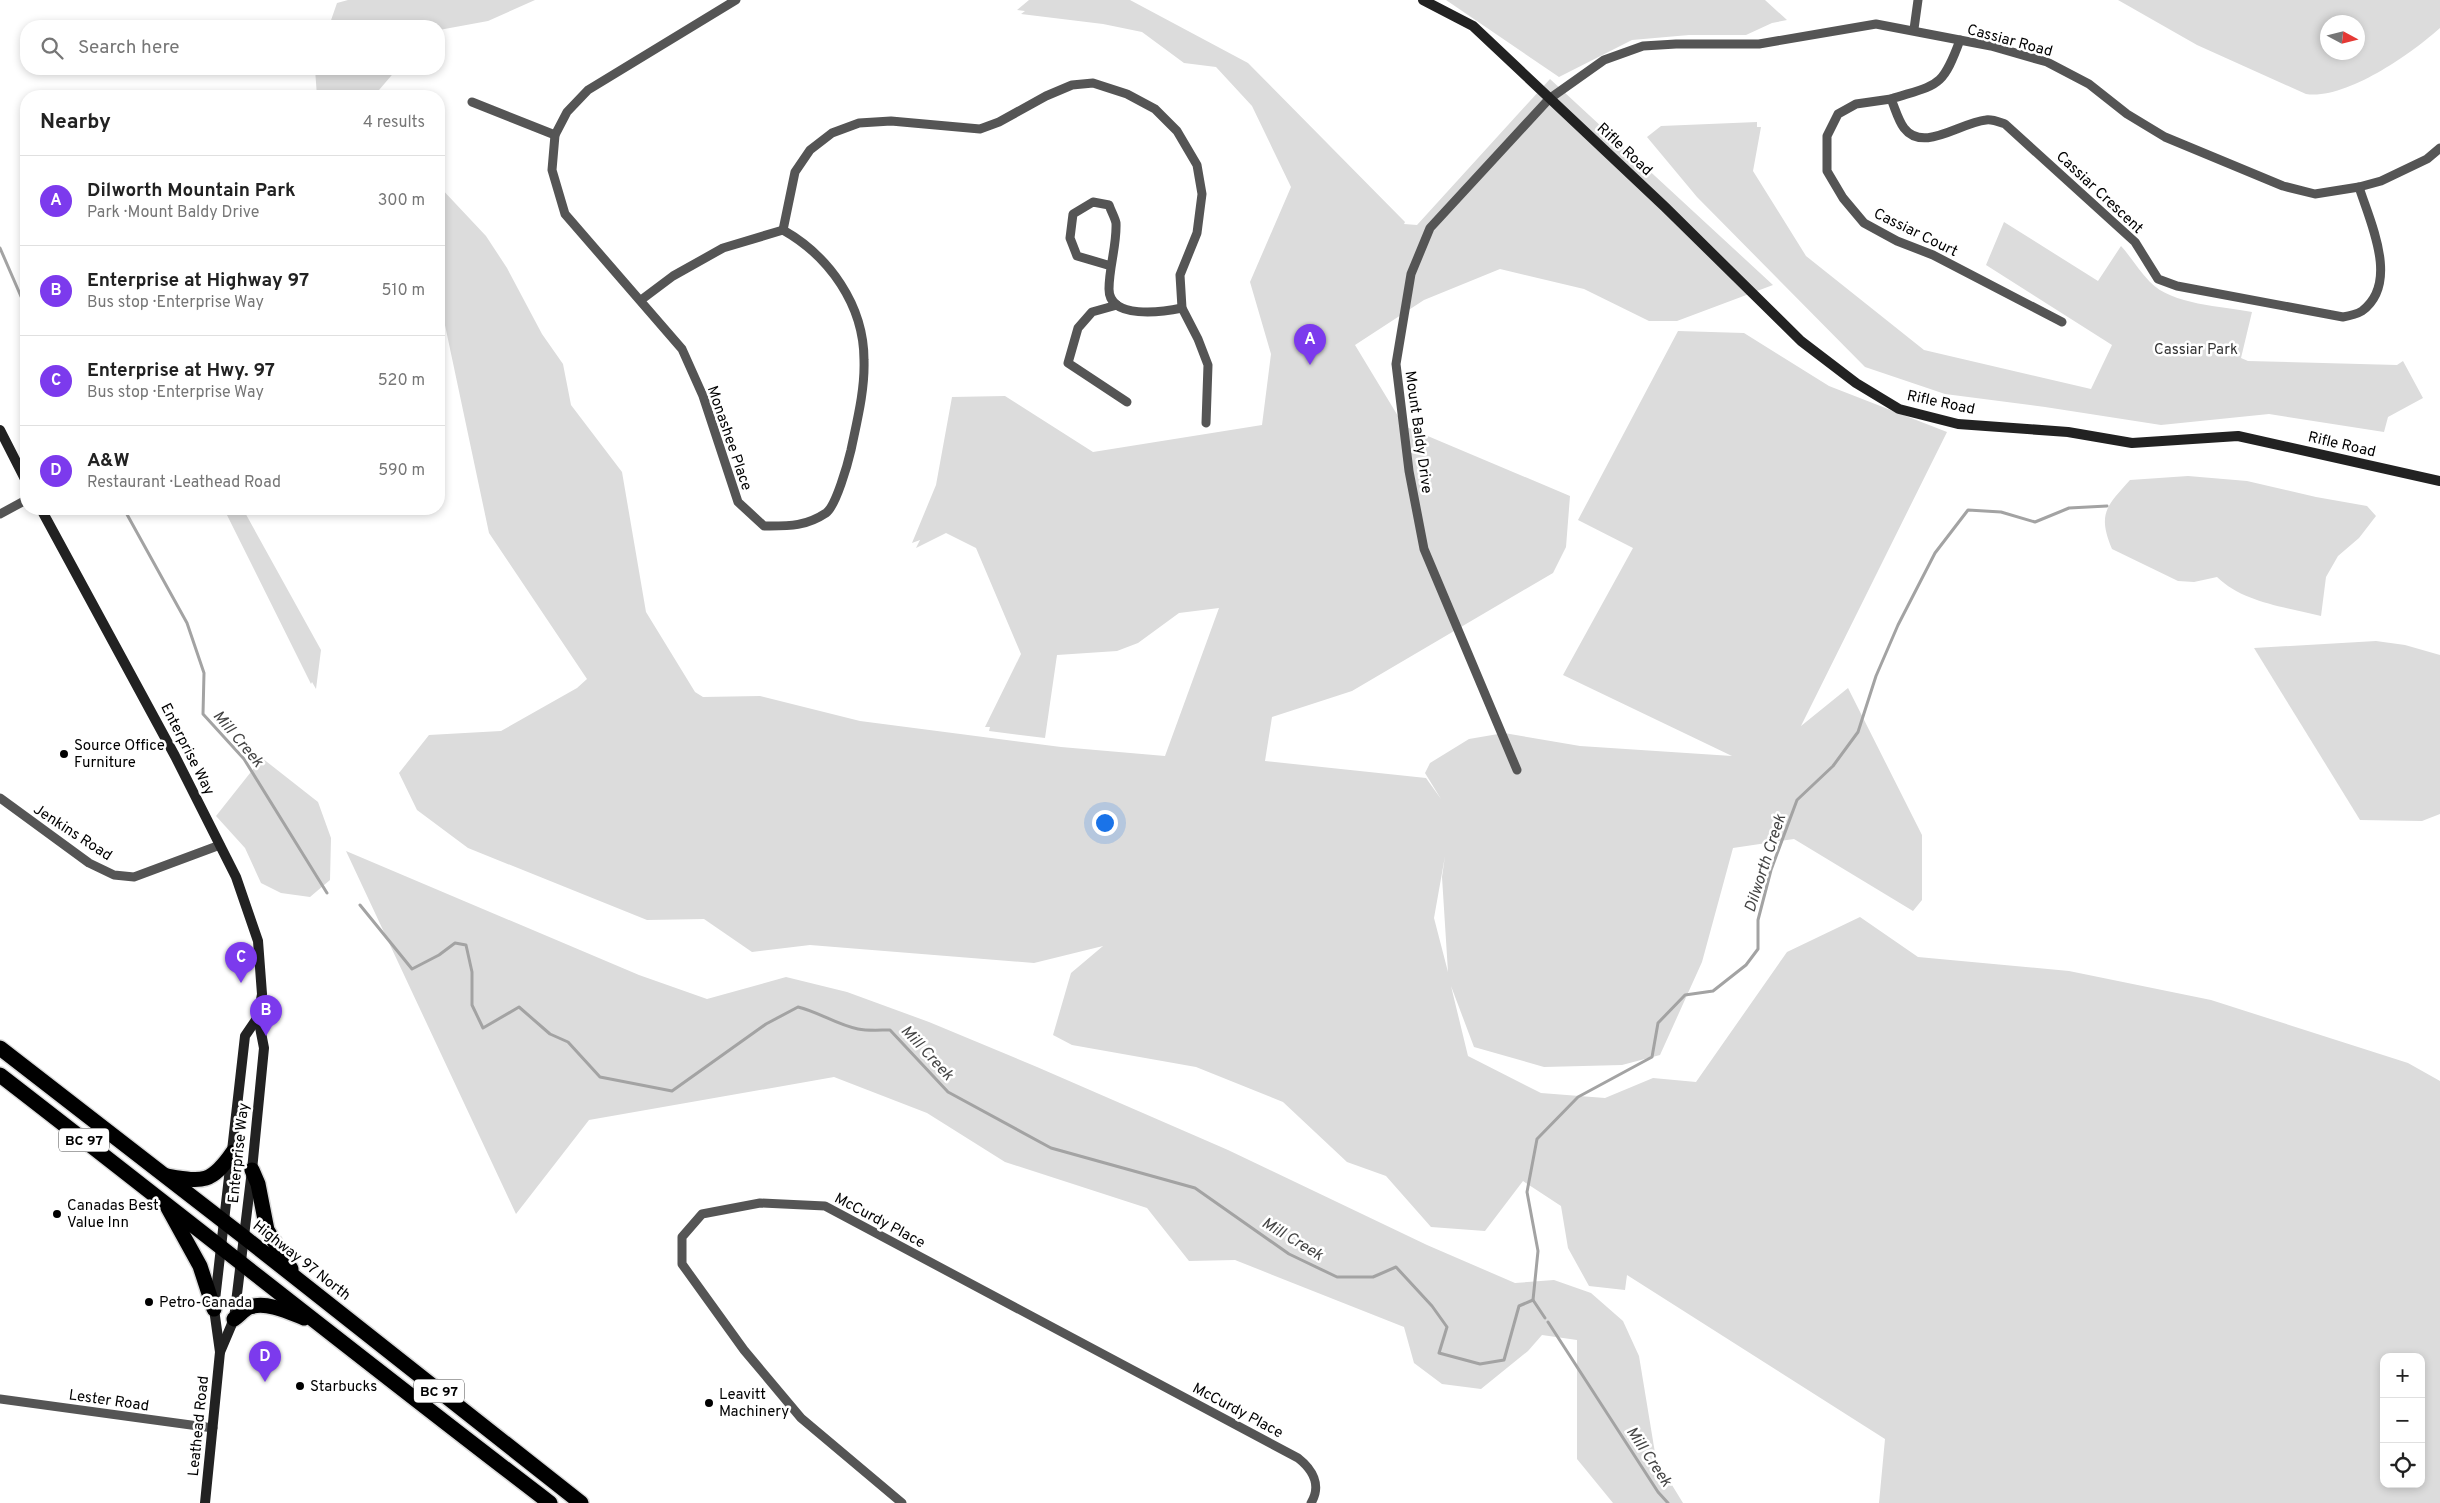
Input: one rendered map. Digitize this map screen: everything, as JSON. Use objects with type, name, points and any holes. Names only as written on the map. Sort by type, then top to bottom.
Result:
[{"type":"highway","name":"Highway 97 North","points":[[0,1048],[297,1278],[581,1503]]},
{"type":"highway","name":"BC 97","points":[[0,1075],[550,1503]]},
{"type":"highway","points":[[165,1176],[192,1180],[211,1177],[221,1169],[233,1152]]},
{"type":"highway","points":[[252,1170],[258,1184],[267,1230],[297,1278]]},
{"type":"highway","points":[[167,1204],[200,1266],[214,1309]]},
{"type":"highway","points":[[234,1319],[250,1307],[262,1306],[315,1322]]},
{"type":"street","name":"Monashee Place","points":[[736,0],[588,90],[567,112],[555,135],[552,170],[565,214],[682,349],[703,396],[738,502],[764,526],[798,526],[828,512],[847,472],[860,410],[864,359],[858,324],[849,295],[831,270],[804,242],[783,230]]},
{"type":"street","name":"Rifle Road","points":[[1423,0],[1473,26],[1665,207],[1801,341],[1856,383],[1899,409],[1958,424],[2068,432],[2132,443],[2238,436],[2440,481]]},
{"type":"street","points":[[1914,29],[1918,0]]},
{"type":"street","name":"Cassiar Road","points":[[1549,99],[1604,60],[1643,46],[1759,44],[1876,24],[1914,29],[1991,46],[2047,62],[2089,84],[2127,114],[2165,137],[2283,186],[2315,194],[2359,187],[2381,181],[2420,162],[2440,148]]},
{"type":"street","points":[[1891,99],[1938,84],[1950,68],[1960,40]]},
{"type":"street","points":[[641,300],[673,276],[723,248],[783,230],[795,172],[810,150],[832,133],[859,123],[891,121],[980,129],[999,122],[1046,96],[1072,85],[1093,83],[1127,94],[1155,109],[1177,131],[1196,165],[1202,194],[1197,233],[1180,275],[1182,308],[1198,339],[1208,365],[1206,423]]},
{"type":"street","name":"Mount Baldy Drive","points":[[1517,770],[1424,549],[1409,471],[1396,364],[1411,274],[1430,228],[1549,99]]},
{"type":"street","name":"Cassiar Crescent","points":[[1891,99],[1903,127],[1915,138],[1931,138],[1964,124],[1988,119],[2005,124],[2135,242],[2158,279],[2177,286],[2343,317],[2361,312],[2373,299],[2381,277],[2381,257],[2359,187]]},
{"type":"street","name":"Cassiar Court","points":[[1891,99],[1856,104],[1838,114],[1834,121],[1827,136],[1827,171],[1843,198],[1864,223],[1897,241],[1934,255],[2062,322]]},
{"type":"street","points":[[472,102],[555,135]]},
{"type":"street","points":[[1111,266],[1078,256],[1070,238],[1073,214],[1093,202],[1109,205],[1116,222],[1111,266],[1108,291],[1118,306]]},
{"type":"street","points":[[1127,402],[1068,363],[1078,328],[1092,312],[1118,306],[1136,312],[1159,313],[1182,308]]},
{"type":"street","points":[[0,430],[20,469]]},
{"type":"street","points":[[0,514],[20,503]]},
{"type":"street","name":"Enterprise Way","points":[[44,515],[129,668],[220,845],[236,878],[258,941],[262,994],[258,1018],[264,1048],[252,1170],[240,1262]]},
{"type":"street","name":"Jenkins Road","points":[[0,798],[89,863],[114,875],[134,877],[220,845]]},
{"type":"street","name":"Enterprise Way","points":[[225,1222],[246,1036],[258,1018]]},
{"type":"street","name":"McCurdy Place","points":[[902,1503],[801,1418],[744,1350],[682,1264],[682,1237],[702,1214],[760,1203],[825,1206],[1298,1458],[1312,1471],[1316,1485],[1314,1498],[1311,1503]]},
{"type":"street","name":"Leathead Road","points":[[205,1503],[214,1428],[220,1352],[214,1309],[225,1222]]},
{"type":"street","name":"Leathead Road","points":[[220,1352],[234,1319],[240,1262]]},
{"type":"street","name":"Lester Road","points":[[0,1399],[214,1428]]},
{"type":"green space","points":[[348,0],[535,0],[488,21],[445,29],[445,20],[331,20],[337,3]]},
{"type":"green space","points":[[1029,0],[1130,0],[1248,63],[1405,222],[1404,224],[1417,225],[1550,79],[1773,285],[1677,321],[1649,321],[1584,289],[1500,269],[1424,300],[1355,345],[1404,426],[1570,496],[1566,547],[1553,573],[1352,691],[1272,717],[1265,761],[1426,778],[1441,799],[1425,773],[1430,763],[1469,739],[1504,733],[1580,746],[1732,756],[1563,675],[1633,548],[1578,520],[1678,331],[1744,333],[1829,386],[1947,432],[1801,726],[1848,688],[1922,835],[1922,900],[1913,911],[1794,839],[1733,848],[1702,962],[1660,1055],[1622,1065],[1544,1067],[1474,1047],[1451,986],[1468,1056],[1541,1093],[1605,1098],[1653,1078],[1696,1082],[1787,952],[1860,917],[1918,957],[2069,971],[2211,1000],[2408,1063],[2440,1081],[2440,1503],[1879,1503],[1885,1439],[1627,1275],[1625,1290],[1589,1286],[1568,1248],[1561,1206],[1523,1181],[1485,1231],[1431,1227],[1386,1176],[1347,1162],[1283,1102],[1196,1067],[1072,1045],[1053,1035],[1071,973],[1103,946],[1034,963],[810,945],[752,952],[704,919],[647,920],[468,848],[417,810],[399,773],[429,735],[501,731],[577,688],[587,679],[489,533],[445,325],[445,192],[486,236],[507,268],[542,334],[563,364],[571,405],[622,472],[646,612],[695,692],[703,697],[760,696],[860,721],[1061,747],[1165,756],[1219,608],[1179,613],[1138,643],[1117,651],[1057,655],[1045,738],[989,731],[990,727],[985,727],[1021,654],[976,548],[946,533],[916,548],[920,540],[912,543],[936,485],[952,397],[1005,396],[1093,452],[1262,425],[1271,354],[1250,282],[1291,187],[1252,106],[1216,67],[1184,63],[1142,32],[1103,24],[1021,14],[1025,11],[1017,10]],"holes":[[[1445,856],[1442,877],[1448,972],[1434,918]]]},
{"type":"green space","points":[[1446,0],[1765,0],[1787,20],[1772,23],[1746,35],[1689,35],[1632,40],[1559,77]]},
{"type":"green space","points":[[2118,0],[2440,0],[2440,28],[2428,39],[2395,62],[2358,83],[2322,94],[2306,94],[2197,45]]},
{"type":"green space","points":[[315,75],[392,75],[379,90],[317,90]]},
{"type":"green space","name":"Cassiar Park","points":[[1757,122],[1757,127],[1761,127],[1753,171],[1806,256],[1924,350],[2091,389],[2112,345],[1986,265],[2004,222],[2098,281],[2121,246],[2142,273],[2159,290],[2184,300],[2252,312],[2241,358],[2248,361],[2397,365],[2403,361],[2423,398],[2388,417],[2384,432],[2269,414],[2161,425],[1945,394],[1865,367],[1697,197],[1647,137],[1661,126]]},
{"type":"green space","points":[[2188,476],[2247,481],[2316,497],[2367,506],[2376,516],[2359,538],[2338,556],[2326,577],[2321,616],[2266,603],[2240,593],[2217,577],[2194,582],[2178,581],[2112,549],[2105,527],[2105,518],[2110,504],[2130,480]]},
{"type":"green space","points":[[227,515],[246,515],[321,650],[316,689],[312,682],[311,684]]},
{"type":"green space","points":[[2376,641],[2405,645],[2440,655],[2440,814],[2422,821],[2360,820],[2254,648]]},
{"type":"green space","points":[[262,758],[318,802],[331,838],[330,880],[310,897],[281,893],[261,883],[245,848],[216,816]]},
{"type":"green space","points":[[346,851],[639,975],[707,999],[786,977],[847,992],[929,1022],[1228,1150],[1427,1245],[1515,1283],[1554,1280],[1591,1293],[1623,1321],[1639,1356],[1656,1459],[1683,1503],[1613,1503],[1577,1459],[1577,1340],[1542,1335],[1528,1351],[1481,1389],[1442,1384],[1414,1363],[1404,1327],[1235,1260],[1189,1261],[1147,1208],[1005,1162],[927,1113],[834,1077],[589,1120],[516,1214]]},
{"type":"waterway","name":"Mill Creek","points":[[0,248],[20,294]]},
{"type":"waterway","name":"Dilworth Creek","points":[[1533,1300],[1538,1251],[1527,1192],[1537,1139],[1578,1097],[1652,1057],[1658,1023],[1685,995],[1713,991],[1746,965],[1758,949],[1758,920],[1771,870],[1797,800],[1833,766],[1858,732],[1876,676],[1898,625],[1935,553],[1968,510],[2001,512],[2035,522],[2069,508],[2107,506]]},
{"type":"waterway","name":"Mill Creek","points":[[127,515],[187,623],[204,673],[203,714],[244,759],[327,893]]},
{"type":"waterway","name":"Mill Creek","points":[[360,905],[412,969],[439,955],[455,943],[466,945],[472,972],[472,1005],[483,1028],[519,1007],[550,1034],[568,1042],[600,1077],[672,1091],[766,1024],[798,1007],[850,1027],[866,1030],[890,1030],[948,1092],[1051,1148],[1195,1188],[1289,1254],[1337,1277],[1373,1277],[1396,1267],[1432,1306],[1447,1327],[1439,1353],[1480,1364],[1504,1360],[1519,1306],[1533,1300],[1545,1318]]},
{"type":"waterway","name":"Mill Creek","points":[[1548,1322],[1658,1492],[1668,1503]]},
{"type":"place","name":"Dilworth Mountain Park","points":[[1310,365]]},
{"type":"place","name":"Source Office Furniture","points":[[64,754]]},
{"type":"place","name":"Enterprise at Hwy. 97","points":[[241,983]]},
{"type":"place","name":"Enterprise at Highway 97","points":[[266,1036]]},
{"type":"place","name":"Canadas Best Value Inn","points":[[57,1214]]},
{"type":"place","name":"Petro-Canada","points":[[149,1302]]},
{"type":"place","name":"A&W","points":[[265,1382]]},
{"type":"place","name":"Starbucks","points":[[300,1386]]},
{"type":"place","name":"Leavitt Machinery","points":[[709,1403]]}]
